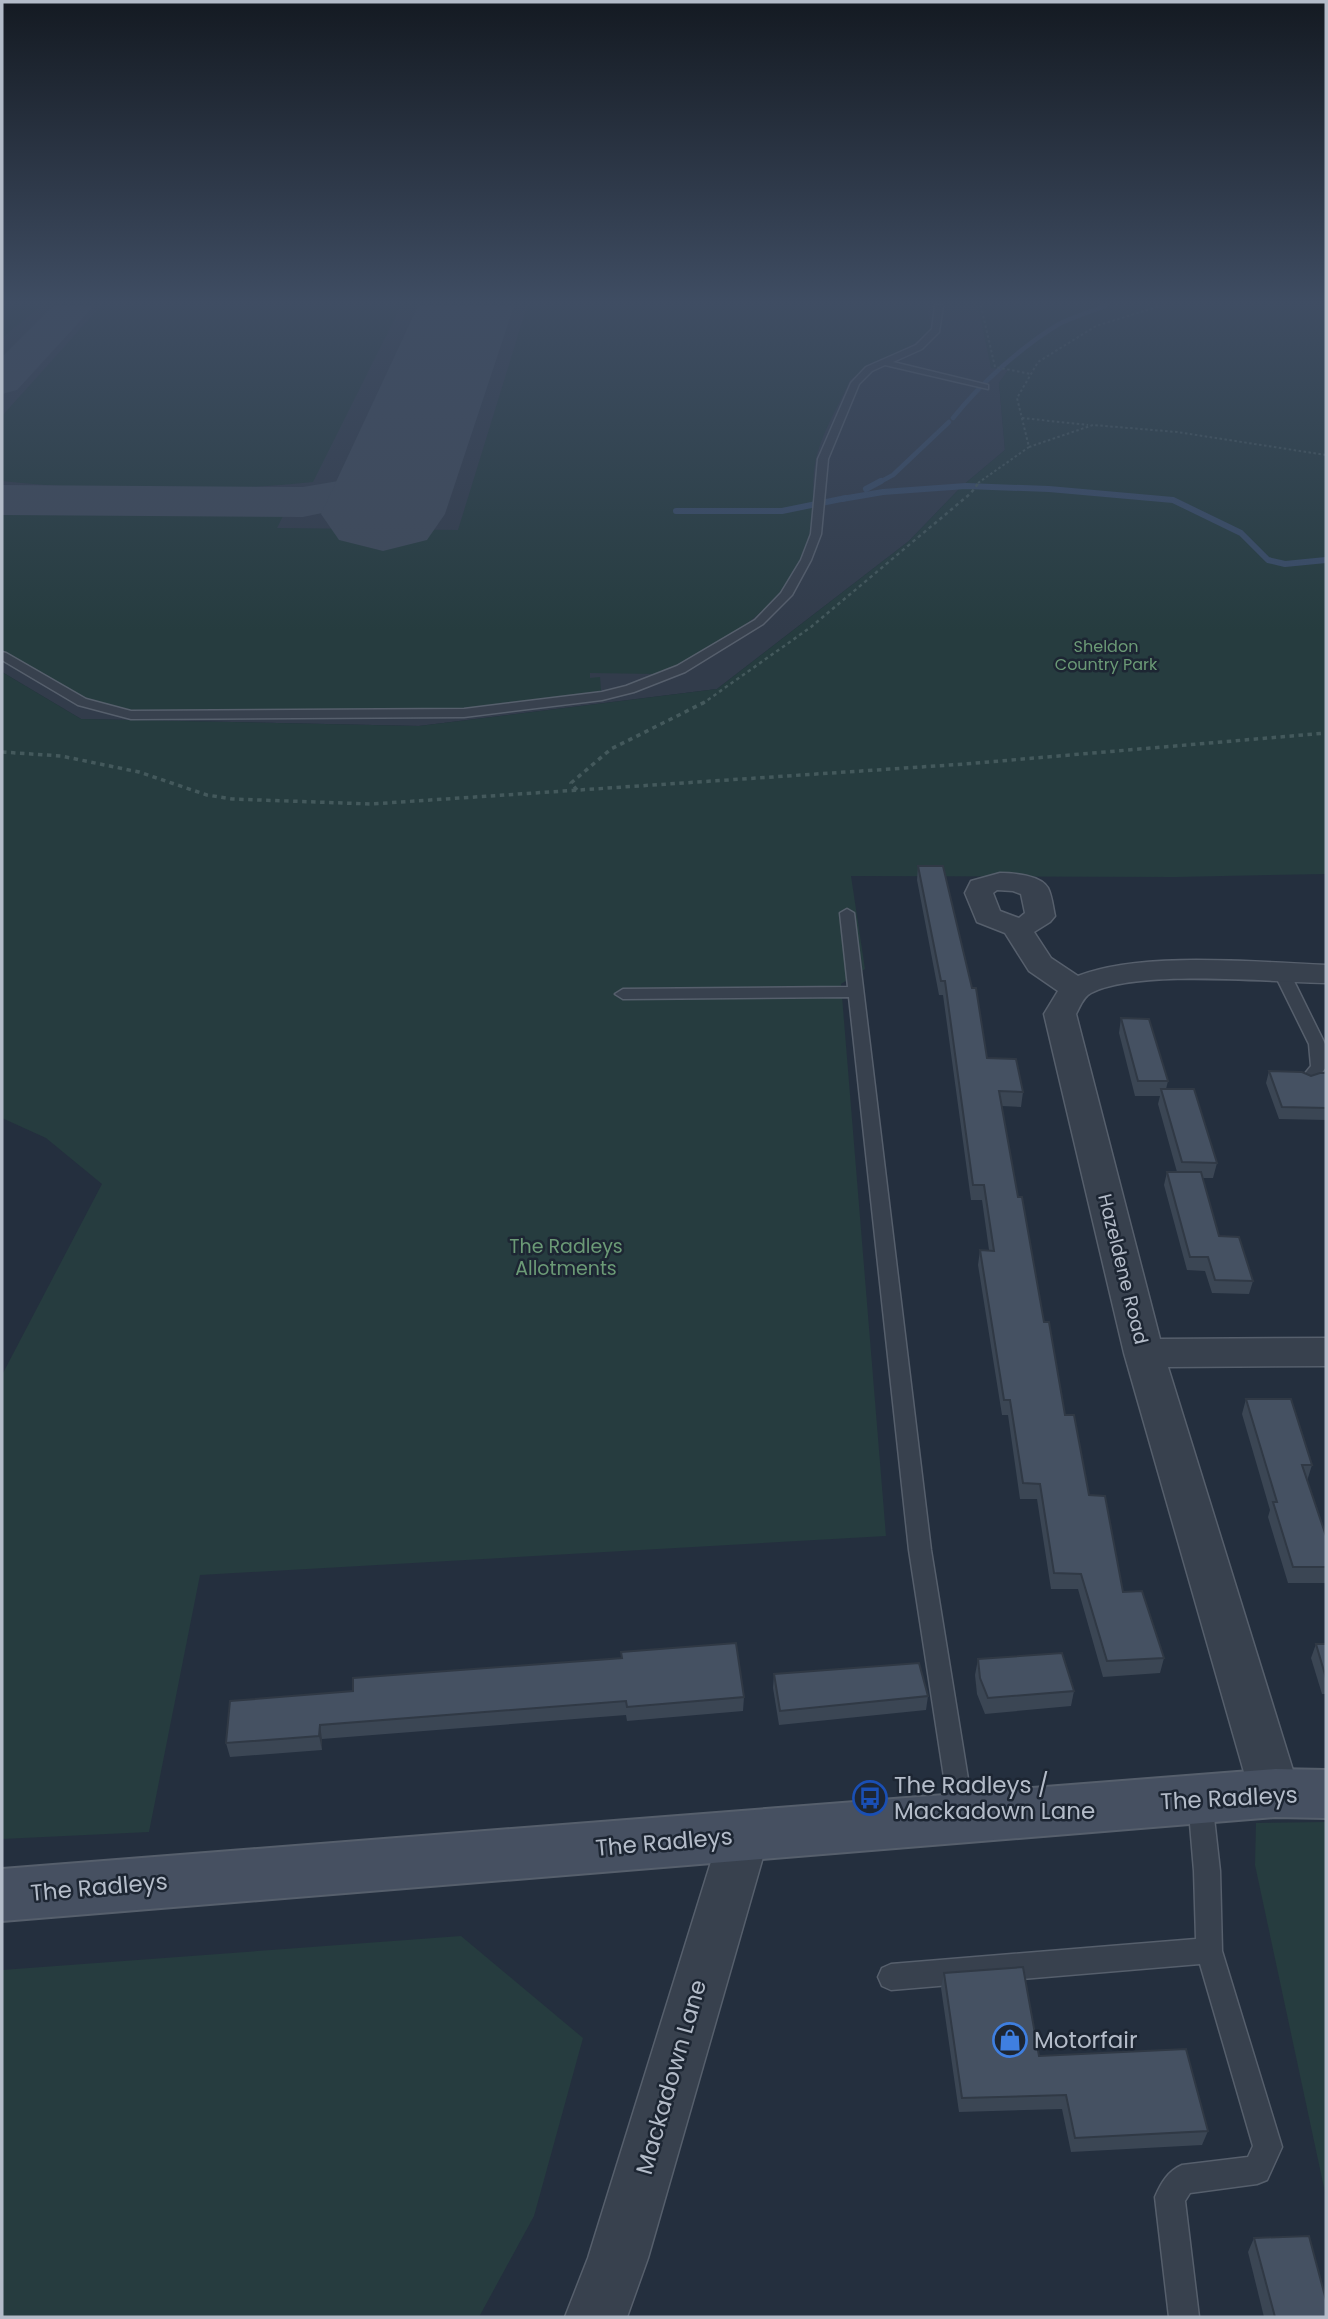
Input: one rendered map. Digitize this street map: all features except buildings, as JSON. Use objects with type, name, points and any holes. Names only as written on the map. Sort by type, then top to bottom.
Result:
[{"type":"street","points":[[1017,926],[1030,956],[1053,975],[1077,988],[1104,977],[1140,972],[1326,974]]},
{"type":"street","name":"Hazeldene Road","points":[[1077,988],[1060,1014],[1144,1353],[1300,1793]]},
{"type":"street","points":[[1144,1353],[1326,1353]]},
{"type":"street","name":"The Radleys","points":[[2,1895],[962,1816],[1300,1793]]},
{"type":"street","name":"Mackadown Lane","points":[[596,2317],[618,2258],[744,1836]]},
{"type":"lane","points":[[2,655],[82,702],[131,715],[439,715],[602,696],[630,689],[681,669],[743,634],[769,615],[786,596],[806,560],[816,534],[823,459],[842,414]]},
{"type":"lane","points":[[847,913],[920,1550],[962,1816]]},
{"type":"lane","points":[[1282,973],[1317,1044],[1319,1066],[1307,1081]]},
{"type":"lane","points":[[623,994],[856,992]]},
{"type":"lane","points":[[1185,2317],[1170,2197],[1182,2180],[1257,2170],[1268,2147],[1209,1951],[1207,1871],[1200,1799]]},
{"type":"lane","points":[[891,1977],[1209,1951]]},
{"type":"path","points":[[1021,414],[1029,447]]},
{"type":"path","points":[[1022,418],[1177,432],[1326,455]]},
{"type":"path","points":[[578,791],[571,783],[611,749],[704,704],[811,627],[971,494],[976,484],[1029,447],[1093,425]]},
{"type":"path","points":[[2,752],[61,756],[139,772],[207,795],[260,802],[371,804],[965,764],[1326,733]]},
{"type":"shaded area","points":[[2,414],[1002,414],[1005,450],[961,487],[909,541],[717,689],[419,726],[81,719],[2,672]]},
{"type":"green space","points":[[347,414],[313,482],[158,490],[2,481],[2,416]]},
{"type":"green space","points":[[494,414],[834,414],[817,453],[811,528],[790,579],[775,598],[737,631],[668,671],[657,674],[590,673],[590,678],[600,677],[601,691],[459,710],[141,712],[92,702],[2,650],[2,513],[283,516],[277,528],[458,530]]},
{"type":"green space","points":[[1002,414],[1326,414],[1326,874],[1175,877],[851,876],[865,969],[841,984],[886,1536],[200,1575],[149,1832],[2,1839],[2,1375],[102,1184],[46,1138],[2,1118],[2,672],[81,719],[419,726],[717,689],[909,541],[961,487],[1005,450]]},
{"type":"green space","points":[[1326,1822],[1326,2197],[1255,1865],[1256,1823]]},
{"type":"green space","points":[[461,1936],[583,2038],[534,2216],[479,2317],[2,2317],[2,1970]]},
{"type":"waterway","points":[[953,418],[956,414]]},
{"type":"waterway","points":[[878,483],[893,475],[949,422]]},
{"type":"waterway","points":[[866,489],[881,481]]},
{"type":"waterway","points":[[842,499],[883,492],[966,486],[1049,489],[1173,500],[1241,533],[1268,560],[1285,564],[1326,560]]},
{"type":"waterway","points":[[676,511],[782,511],[846,498]]},
{"type":"taxiway","points":[[2,500],[303,502],[363,491],[399,473]]},
{"type":"runway","points":[[383,514],[423,414]]},
{"type":"place","name":"The Radleys / Mackadown Lane","points":[[870,1798]]},
{"type":"place","name":"Motorfair","points":[[1010,2040]]},
{"type":"park label","name":"Sheldon Country Park","points":[[1106,655]]},
{"type":"park label","name":"The Radleys Allotments","points":[[566,1257]]}]
